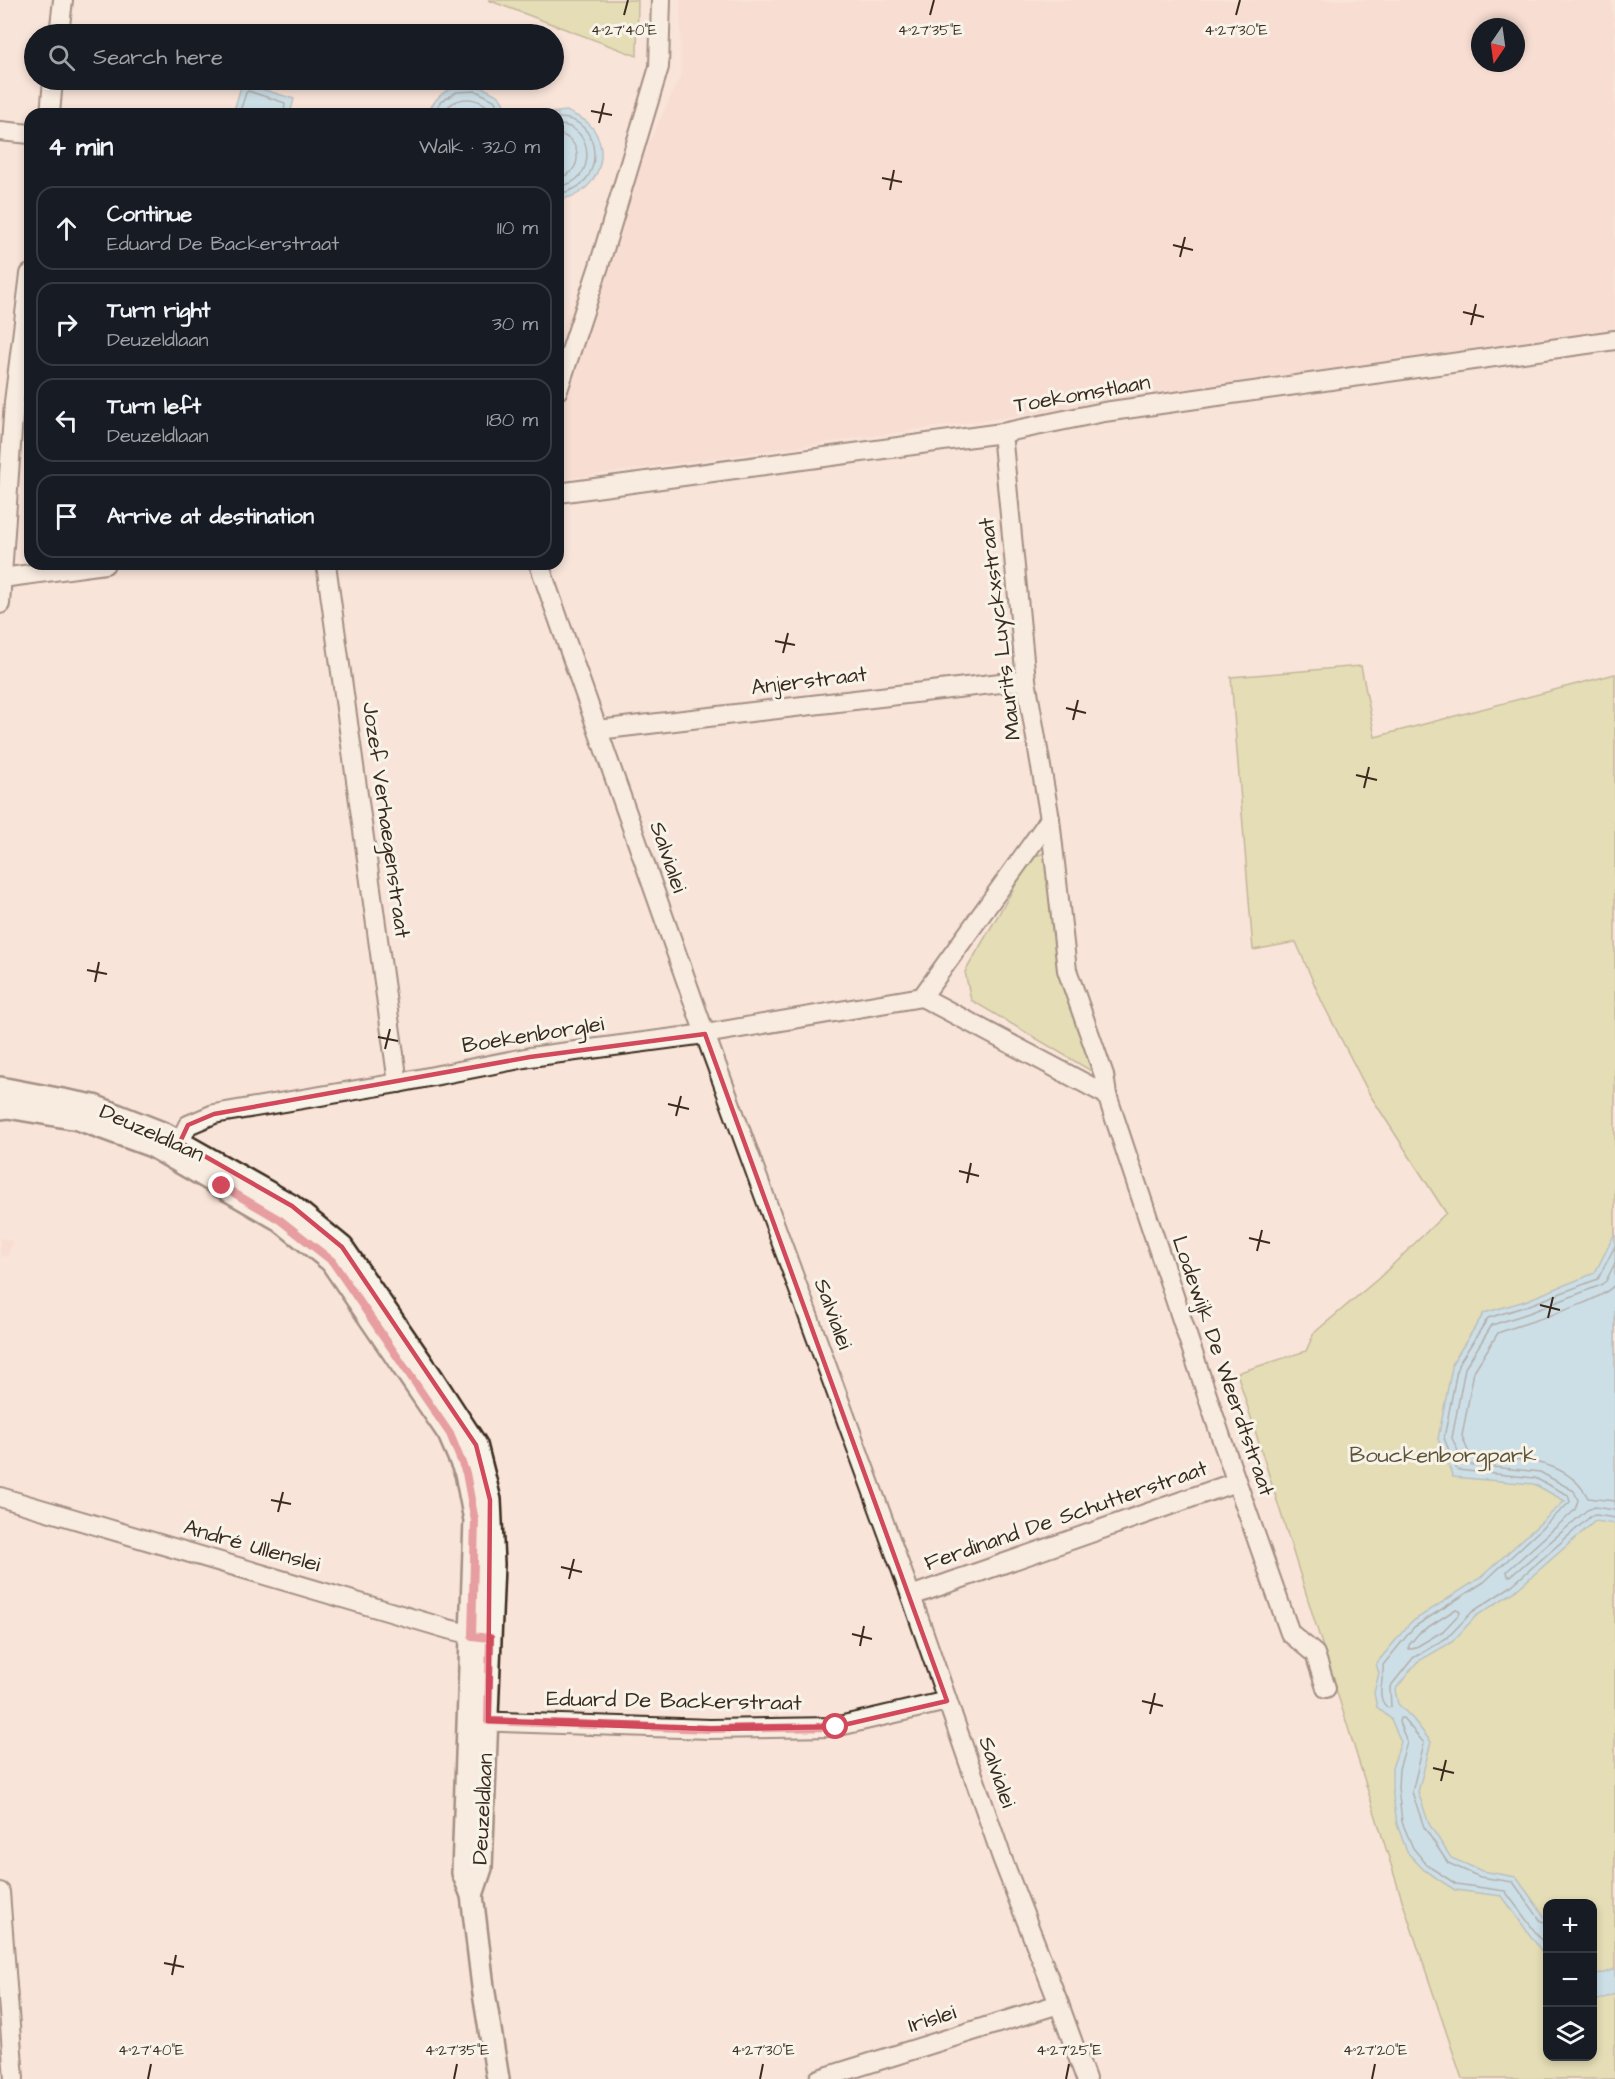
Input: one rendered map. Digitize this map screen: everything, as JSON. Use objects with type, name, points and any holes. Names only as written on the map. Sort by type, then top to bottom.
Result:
[{"type":"street","points":[[60,24],[63,0]]},
{"type":"street","points":[[564,372],[599,266],[659,67],[661,0]]},
{"type":"street","points":[[51,108],[52,90]]},
{"type":"street","points":[[0,131],[24,133]]},
{"type":"street","points":[[0,604],[14,402],[24,322]]},
{"type":"street","name":"Toekomstlaan","points":[[564,492],[1002,433],[1104,412],[1615,340]]},
{"type":"street","name":"Maurits Luyckxstraat","points":[[1002,433],[1026,680],[1050,819],[1067,970],[1104,1075],[1107,1095]]},
{"type":"street","points":[[2,578],[61,570]]},
{"type":"street","name":"Jozef Verhaegenstraat","points":[[327,570],[398,1083]]},
{"type":"street","name":"Salvialei","points":[[540,570],[705,1034],[911,1596],[1002,1858],[1086,2079]]},
{"type":"street","name":"Anjerstraat","points":[[598,730],[1026,680]]},
{"type":"street","points":[[1050,819],[922,997],[1107,1095]]},
{"type":"street","name":"Boekenborglei","points":[[176,1149],[188,1125],[214,1114],[398,1083],[530,1057],[705,1034],[922,997]]},
{"type":"street","name":"Deuzeldlaan","points":[[0,1088],[94,1106],[165,1134],[176,1149]]},
{"type":"street","name":"Lodewijk De Weerdtstraat","points":[[1107,1095],[1236,1482],[1290,1633],[1306,1644],[1315,1654],[1326,1688]]},
{"type":"street","name":"Deuzeldlaan","points":[[0,1108],[8,1107],[78,1119],[152,1146],[176,1149],[292,1206],[342,1247],[476,1445],[490,1500],[493,1564],[481,1637],[478,1721],[463,1873],[472,1895],[483,1987],[498,2079]]},
{"type":"street","name":"Ferdinand De Schutterstraat","points":[[911,1596],[1236,1482]]},
{"type":"street","name":"André Ullenslei","points":[[0,1497],[481,1637]]},
{"type":"street","name":"Eduard De Backerstraat","points":[[478,1721],[710,1729],[836,1727],[947,1701]]},
{"type":"street","points":[[0,1892],[14,2079]]},
{"type":"street","name":"Irislei","points":[[819,2079],[1059,2004]]},
{"type":"highlighted area","points":[[705,1034],[947,1701],[835,1727],[710,1729],[488,1721],[490,1500],[476,1445],[342,1247],[292,1206],[180,1142],[188,1125],[214,1114],[530,1057]]},
{"type":"shaded area","points":[[680,0],[1611,0],[1615,28],[1615,330],[1517,346],[564,479],[564,325],[681,75]]},
{"type":"shaded area","points":[[0,1238],[12,1241],[8,1257],[0,1255]]},
{"type":"green space","points":[[488,0],[638,0],[637,56],[564,29],[564,24],[552,24]]},
{"type":"green space","name":"Bouckenborgpark","points":[[1361,666],[1375,737],[1615,674],[1615,2079],[1462,2079],[1403,1903],[1237,1373],[1306,1351],[1314,1333],[1379,1278],[1446,1213],[1370,1095],[1322,1002],[1296,942],[1253,950],[1231,677]]},
{"type":"green space","points":[[1051,851],[1098,1075],[971,1000],[965,972],[1032,857]]},
{"type":"water","points":[[240,90],[265,90],[294,99],[292,108],[235,108]]},
{"type":"water","points":[[447,90],[488,90],[499,96],[506,108],[431,108]]},
{"type":"water","points":[[564,111],[588,123],[596,134],[601,159],[592,182],[571,197],[564,198]]},
{"type":"water","points":[[1615,1233],[1615,1524],[1595,1521],[1514,1592],[1476,1616],[1452,1642],[1417,1662],[1395,1690],[1398,1704],[1431,1742],[1418,1792],[1429,1824],[1451,1858],[1482,1871],[1516,1877],[1543,1914],[1543,1953],[1502,1896],[1455,1890],[1424,1870],[1407,1852],[1397,1824],[1392,1788],[1392,1768],[1401,1742],[1391,1719],[1377,1707],[1374,1693],[1379,1673],[1376,1664],[1410,1623],[1480,1578],[1565,1501],[1534,1484],[1453,1477],[1438,1439],[1453,1362],[1484,1313],[1525,1301],[1595,1273]]},
{"type":"water","points":[[1615,1969],[1615,1994],[1597,2001],[1597,1974]]},
{"type":"route","points":[[222,1186],[280,1220],[332,1261],[450,1434],[466,1473],[475,1521],[472,1636],[490,1638],[488,1721],[710,1729],[836,1727]]}]
